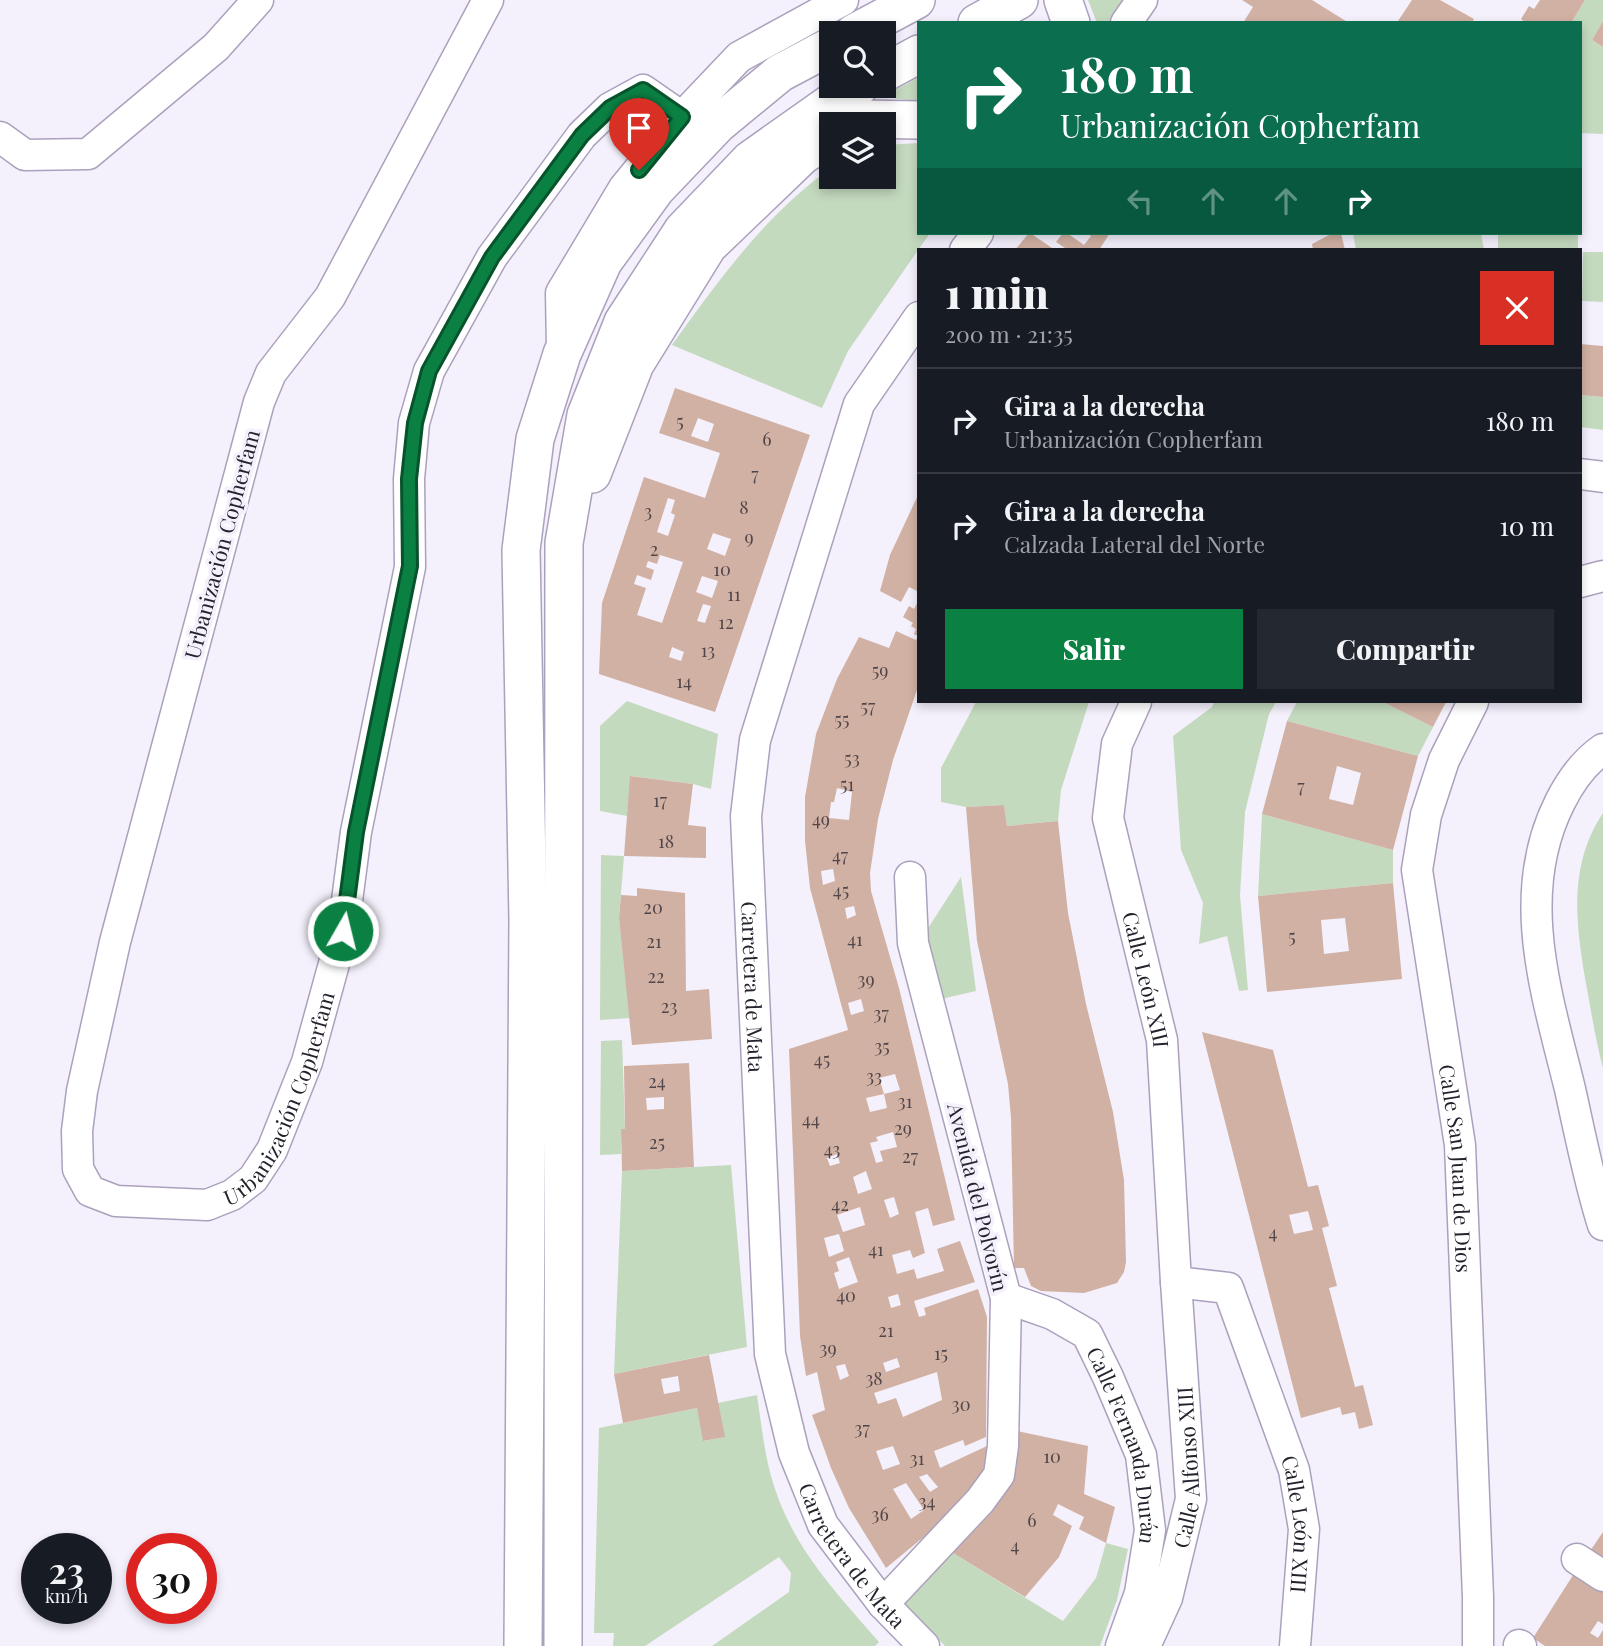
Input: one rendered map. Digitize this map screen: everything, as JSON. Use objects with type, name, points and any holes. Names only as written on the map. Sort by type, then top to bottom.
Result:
[{"type":"street","points":[[0,136],[25,155],[89,154],[216,47],[258,0]]},
{"type":"street","name":"Urbanización Copherfam","points":[[488,0],[330,297],[271,373],[259,402],[115,942],[82,1091],[77,1131],[78,1169],[90,1191],[116,1201],[207,1205],[232,1195],[253,1179],[272,1150],[307,1062],[343,931],[356,832],[410,566],[409,479],[415,423],[429,371],[492,257],[582,135],[610,108],[643,90],[682,117]]},
{"type":"street","points":[[562,354],[561,293],[624,188],[682,117],[739,57],[843,0]]},
{"type":"street","points":[[877,21],[916,0]]},
{"type":"street","points":[[981,21],[1019,0]]},
{"type":"street","points":[[1063,0],[1070,21]]},
{"type":"street","points":[[1127,21],[1142,0]]},
{"type":"street","points":[[523,1646],[528,920],[521,550],[536,439],[562,354],[603,262],[656,189],[718,124],[780,73],[819,52]]},
{"type":"street","points":[[896,66],[917,55]]},
{"type":"street","points":[[564,1646],[564,543],[586,415],[623,322],[683,230],[750,160],[838,98]]},
{"type":"street","points":[[896,120],[917,120]]},
{"type":"street","points":[[564,543],[635,364],[708,246],[803,155],[819,145]]},
{"type":"street","name":"Carretera de Mata","points":[[917,320],[859,404],[755,740],[746,816],[770,1354],[794,1453],[823,1525],[883,1604],[924,1646]]},
{"type":"street","points":[[1582,474],[1603,477]]},
{"type":"street","points":[[1582,581],[1603,576]]},
{"type":"street","name":"Calle León XIII","points":[[1136,703],[1118,744],[1108,818],[1162,1040],[1176,1274],[1206,1267],[1228,1288],[1294,1470],[1304,1529],[1295,1646]]},
{"type":"street","name":"Calle San Juan de Dios","points":[[1472,703],[1444,760],[1426,815],[1417,870],[1460,1145],[1478,1646]]},
{"type":"street","points":[[1603,749],[1594,755],[1570,783],[1554,815],[1542,850],[1536,888],[1536,939],[1545,988],[1603,1225]]},
{"type":"street","name":"Avenida del Polvorín","points":[[883,1604],[980,1501],[999,1475],[1003,1446],[1006,1298],[914,943],[910,877]]},
{"type":"street","name":"Calle Alfonso XIII","points":[[1145,1646],[1167,1598],[1191,1499],[1176,1274]]},
{"type":"street","name":"Calle Fernanda Durán","points":[[1006,1298],[1052,1314],[1087,1334],[1141,1455],[1150,1530],[1140,1593],[1121,1646]]},
{"type":"street","points":[[1577,1559],[1603,1576]]},
{"type":"green space","points":[[1088,0],[1130,0],[1116,21],[1096,21]]},
{"type":"green space","points":[[1585,0],[1603,0],[1603,21],[1592,40],[1603,47],[1603,134],[1582,133],[1582,21],[1572,21]]},
{"type":"green space","points":[[917,78],[917,102],[892,98],[896,98],[896,89]]},
{"type":"green space","points":[[917,143],[917,235],[929,235],[917,248],[848,351],[822,408],[672,345],[744,250],[819,177],[819,189],[896,189],[896,144]]},
{"type":"green space","points":[[1353,235],[1481,235],[1484,248],[1356,248]]},
{"type":"green space","points":[[1498,235],[1578,235],[1578,248],[1498,248]]},
{"type":"green space","points":[[1583,252],[1603,252],[1603,302],[1582,301]]},
{"type":"green space","points":[[1582,395],[1603,397],[1603,430],[1582,427]]},
{"type":"green space","points":[[627,701],[718,734],[711,789],[631,776],[627,816],[600,811],[600,726]]},
{"type":"green space","points":[[975,703],[1089,703],[1061,790],[1058,821],[1007,826],[1004,805],[966,807],[941,802],[941,768]]},
{"type":"green space","points":[[1214,703],[1275,703],[1269,714],[1245,812],[1240,895],[1248,990],[1239,991],[1227,936],[1199,944],[1203,903],[1181,850],[1173,736]]},
{"type":"green space","points":[[1296,703],[1385,703],[1433,727],[1418,756],[1287,721]]},
{"type":"green space","points":[[1603,813],[1603,1068],[1583,966],[1577,898],[1584,855]]},
{"type":"green space","points":[[1262,814],[1393,850],[1393,883],[1258,896]]},
{"type":"green space","points":[[601,855],[624,856],[619,918],[630,1018],[600,1020]]},
{"type":"green space","points":[[961,877],[976,991],[941,999],[925,933]]},
{"type":"green space","points":[[622,1040],[625,1129],[621,1130],[621,1154],[600,1155],[601,1041]]},
{"type":"green space","points":[[731,1165],[747,1347],[614,1374],[622,1171]]},
{"type":"green space","points":[[757,1395],[771,1476],[790,1524],[815,1565],[879,1642],[875,1646],[712,1646],[789,1592],[791,1573],[779,1557],[645,1646],[613,1646],[614,1633],[594,1633],[599,1428],[697,1408],[704,1441],[724,1437],[718,1403]]},
{"type":"green space","points":[[1106,1543],[1128,1549],[1117,1600],[1100,1646],[945,1646],[905,1604],[953,1553],[1063,1621],[1096,1578]]},
{"type":"building","points":[[1242,0],[1312,0],[1346,21],[1244,21],[1253,7]]},
{"type":"building","points":[[1412,0],[1440,0],[1474,19],[1473,21],[1398,21]]},
{"type":"building","points":[[1540,0],[1585,0],[1572,21],[1521,19],[1529,6],[1534,9]]},
{"type":"building","points":[[1603,21],[1603,47],[1592,40]]},
{"type":"building","points":[[1027,235],[1033,235],[1052,248],[1017,248]]},
{"type":"building","points":[[1061,235],[1070,235],[1084,245],[1089,235],[1109,235],[1100,248],[1065,248],[1056,242]]},
{"type":"building","points":[[1329,235],[1341,235],[1345,248],[1313,248],[1312,244]]},
{"type":"building","points":[[1582,344],[1603,346],[1603,397],[1582,395]]},
{"type":"building","points":[[675,388],[810,435],[715,712],[599,674],[602,603],[644,477],[705,498],[720,453],[659,433]],"holes":[[[698,418],[714,424],[708,442],[691,436]],[[668,498],[675,500],[671,513],[675,515],[668,536],[657,532]],[[713,533],[731,539],[725,556],[707,549]],[[660,555],[683,562],[662,623],[637,615],[646,588],[634,584],[637,575],[651,580],[654,570],[646,567],[648,561],[657,564]],[[702,576],[718,581],[712,598],[696,592]],[[703,604],[711,606],[705,623],[697,621]],[[672,647],[684,652],[681,661],[669,657]]]},
{"type":"building","points":[[917,497],[917,591],[909,587],[901,602],[880,591],[890,555]]},
{"type":"building","points":[[917,604],[917,636],[914,634],[916,629],[911,626],[913,623],[903,617],[909,606],[914,609]]},
{"type":"building","points":[[896,631],[916,640],[917,638],[917,690],[893,760],[878,819],[870,873],[871,891],[899,988],[955,1220],[933,1226],[928,1208],[915,1212],[925,1253],[913,1258],[910,1250],[892,1255],[897,1274],[914,1269],[917,1279],[944,1271],[937,1249],[960,1241],[975,1282],[914,1301],[919,1317],[926,1315],[924,1308],[978,1289],[987,1317],[986,1437],[965,1446],[963,1440],[934,1451],[940,1468],[987,1446],[991,1464],[948,1517],[886,1568],[849,1508],[812,1415],[825,1410],[817,1372],[806,1376],[800,1336],[789,1049],[848,1030],[810,888],[805,841],[805,797],[816,734],[837,679],[859,637],[889,648]],"holes":[[[837,788],[852,792],[849,820],[829,818],[831,802],[834,802]],[[833,869],[835,881],[823,885],[821,871]],[[854,906],[856,915],[847,919],[845,908]],[[861,999],[864,1011],[851,1015],[848,1003]],[[895,1074],[900,1090],[884,1094],[879,1078]],[[884,1094],[887,1108],[870,1112],[866,1098]],[[893,1132],[897,1147],[880,1151],[883,1161],[876,1163],[870,1143],[878,1141],[876,1137]],[[837,1154],[840,1163],[830,1166],[827,1158]],[[866,1171],[872,1189],[858,1194],[853,1177]],[[894,1197],[899,1214],[890,1218],[884,1200]],[[860,1207],[865,1225],[843,1232],[837,1215]],[[839,1234],[844,1251],[829,1257],[824,1238]],[[849,1257],[858,1282],[839,1289],[834,1273],[839,1271],[836,1262]],[[898,1294],[901,1305],[891,1308],[888,1297]],[[897,1358],[900,1367],[886,1372],[883,1363]],[[845,1364],[849,1376],[840,1380],[836,1366]],[[937,1372],[942,1400],[903,1417],[896,1398],[878,1404],[874,1393]],[[893,1446],[900,1464],[883,1470],[876,1451]],[[927,1474],[938,1487],[930,1492],[919,1477]],[[906,1483],[924,1510],[911,1519],[893,1489]]]},
{"type":"building","points":[[1385,703],[1445,703],[1433,727]]},
{"type":"building","points":[[1287,721],[1418,756],[1393,850],[1262,814]],"holes":[[[1337,766],[1361,773],[1353,805],[1329,799]]]},
{"type":"building","points":[[630,776],[693,784],[688,825],[706,827],[706,858],[624,856]]},
{"type":"building","points":[[1004,805],[1007,826],[1058,821],[1068,913],[1086,1004],[1113,1112],[1124,1180],[1126,1262],[1124,1272],[1117,1283],[1084,1293],[1041,1291],[1031,1286],[1024,1268],[1014,1268],[1008,1084],[977,941],[966,807]]},
{"type":"building","points":[[1393,883],[1402,979],[1267,992],[1258,896]],"holes":[[[1345,918],[1349,951],[1324,954],[1321,920]]]},
{"type":"building","points":[[637,888],[685,893],[686,991],[709,989],[712,1039],[632,1045],[619,918],[621,895],[637,896]]},
{"type":"building","points":[[1202,1032],[1273,1050],[1308,1187],[1318,1185],[1329,1226],[1322,1228],[1337,1286],[1329,1288],[1355,1387],[1363,1385],[1373,1425],[1359,1429],[1355,1412],[1342,1415],[1340,1407],[1301,1418]],"holes":[[[1308,1211],[1313,1230],[1294,1234],[1289,1215]]]},
{"type":"building","points":[[689,1063],[694,1167],[622,1171],[621,1129],[625,1129],[624,1066]],"holes":[[[664,1097],[664,1109],[647,1110],[646,1098]]]},
{"type":"building","points":[[709,1355],[725,1437],[703,1441],[697,1408],[623,1423],[614,1374]],"holes":[[[678,1376],[680,1391],[664,1394],[661,1379]]]},
{"type":"building","points":[[1017,1431],[1088,1446],[1084,1494],[1115,1507],[1106,1543],[1079,1529],[1084,1517],[1058,1504],[1053,1515],[1072,1526],[1059,1557],[1025,1597],[953,1553],[990,1514],[1017,1466]]},
{"type":"building","points":[[1603,1532],[1603,1559],[1590,1551]]},
{"type":"building","points":[[1575,1572],[1603,1590],[1603,1624],[1598,1621],[1590,1633],[1598,1638],[1603,1630],[1603,1646],[1545,1646],[1533,1638]]},
{"type":"route","points":[[343,931],[356,832],[410,566],[409,479],[415,423],[429,371],[492,257],[582,135],[610,108],[643,90],[682,117],[639,170]]}]
